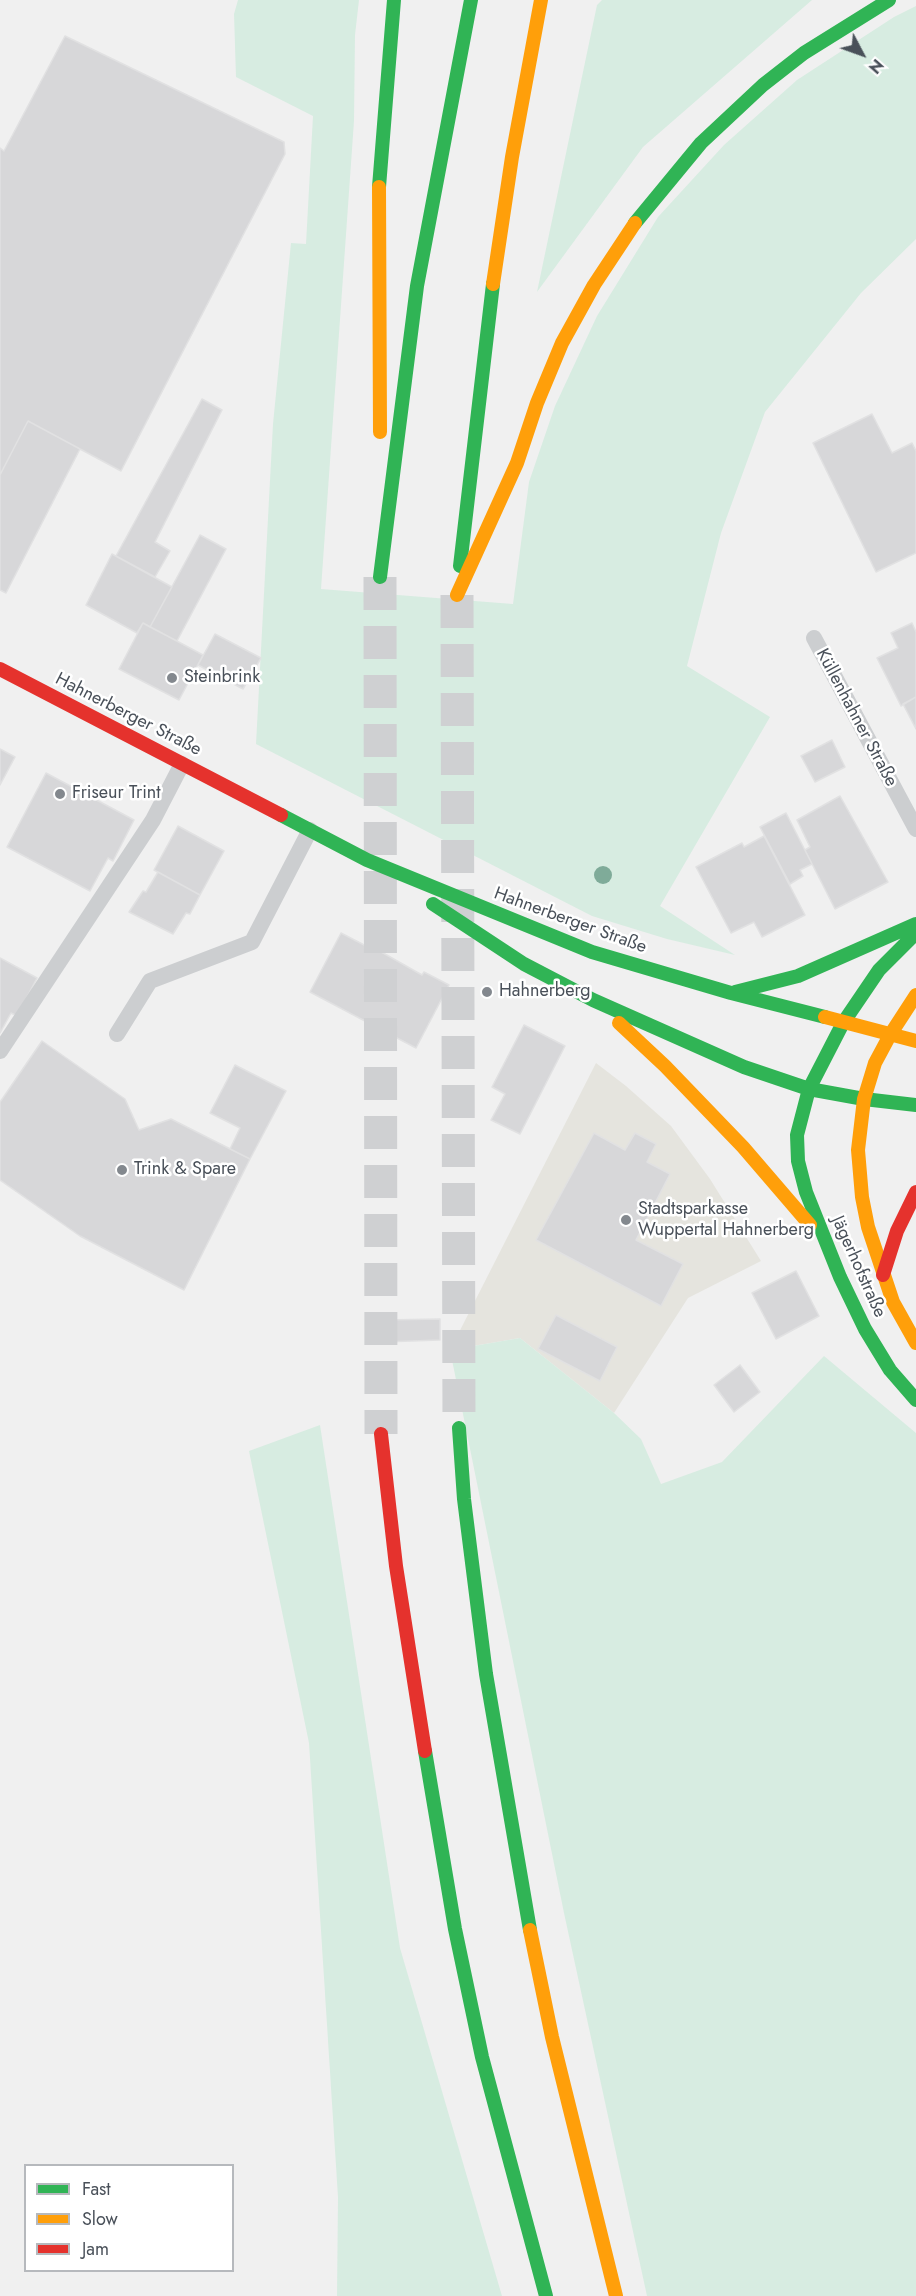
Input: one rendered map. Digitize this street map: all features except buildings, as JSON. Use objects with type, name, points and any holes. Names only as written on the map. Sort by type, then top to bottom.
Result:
[{"type":"main road","points":[[380,448],[380,178],[394,0]]},
{"type":"main road","points":[[380,472],[380,578],[417,286],[471,0]]},
{"type":"main road","points":[[541,0],[512,157],[490,302],[457,595],[517,463],[537,404],[562,343],[594,285],[634,224],[701,144],[763,84],[804,53],[889,0]]},
{"type":"main road","name":"Hahnerberger Straße","points":[[0,669],[367,860],[592,952],[731,993],[916,1041]]},
{"type":"main road","name":"Hahnerberger Straße","points":[[367,860],[524,964],[592,1000],[744,1067],[809,1089],[916,1105]]},
{"type":"main road","points":[[731,993],[798,975],[916,924]]},
{"type":"main road","name":"Jägerhofstraße","points":[[916,933],[879,970],[843,1023],[809,1089],[797,1135],[798,1161],[806,1192],[865,1329],[890,1370],[916,1400]]},
{"type":"main road","name":"Jägerhofstraße","points":[[916,995],[875,1063],[864,1099],[858,1150],[858,1170],[868,1227],[894,1302],[916,1343]]},
{"type":"main road","points":[[592,1000],[633,1036],[711,1113],[788,1197],[828,1246]]},
{"type":"main road","points":[[883,1275],[897,1231],[916,1192]]},
{"type":"main road","points":[[459,1428],[464,1499],[486,1674],[527,1914],[552,2037],[616,2296]]},
{"type":"main road","points":[[381,1434],[396,1566],[433,1806],[455,1929],[482,2056],[546,2296]]},
{"type":"lane","name":"Küllenhahner Straße","points":[[814,639],[916,829]]},
{"type":"lane","points":[[0,1050],[153,820],[182,764]]},
{"type":"lane","points":[[117,1034],[150,981],[252,942],[310,830]]},
{"type":"shaded area","name":"Stadtsparkasse Wuppertal Hahnerberg","points":[[596,1063],[671,1126],[710,1179],[761,1261],[688,1298],[614,1413],[520,1338],[450,1350]]},
{"type":"green space","points":[[238,0],[359,0],[355,35],[354,121],[321,589],[513,604],[529,482],[555,406],[597,316],[658,217],[724,145],[797,80],[894,17],[916,6],[916,239],[861,293],[765,412],[721,533],[687,666],[770,717],[660,906],[735,955],[667,939],[592,916],[256,744],[273,424],[291,243],[306,244],[313,116],[236,77],[234,14]]},
{"type":"green space","points":[[602,0],[812,0],[643,147],[537,292],[597,5]]},
{"type":"green space","points":[[520,1338],[614,1413],[641,1439],[661,1484],[722,1462],[824,1356],[916,1433],[916,2296],[647,2296],[564,1913],[450,1350]]},
{"type":"green space","points":[[320,1425],[400,1948],[502,2296],[337,2296],[338,2197],[309,1743],[249,1451]]},
{"type":"tunnel","points":[[380,577],[381,1434]]},
{"type":"tunnel","points":[[457,595],[459,1428]]},
{"type":"traffic: fast","points":[[379,187],[394,0]]},
{"type":"traffic: fast","points":[[380,577],[417,286],[471,0]]},
{"type":"traffic: fast","points":[[635,223],[701,143],[763,85],[804,53],[889,0]]},
{"type":"traffic: fast","points":[[460,566],[493,284]]},
{"type":"traffic: fast","points":[[281,815],[367,860],[592,952],[731,993],[825,1017]]},
{"type":"traffic: fast","points":[[433,904],[524,964],[593,1000],[744,1067],[809,1089],[916,1105]]},
{"type":"traffic: fast","points":[[735,992],[798,976],[916,924]]},
{"type":"traffic: fast","points":[[916,933],[879,970],[843,1023],[809,1089],[797,1135],[798,1161],[806,1192],[840,1277],[865,1329],[890,1370],[916,1400]]},
{"type":"traffic: fast","points":[[459,1428],[464,1499],[486,1674],[530,1930]]},
{"type":"traffic: fast","points":[[425,1751],[455,1929],[482,2057],[546,2296]]},
{"type":"traffic: slow","points":[[493,284],[512,157],[541,0]]},
{"type":"traffic: slow","points":[[379,187],[380,432]]},
{"type":"traffic: slow","points":[[457,595],[517,463],[537,403],[562,343],[594,285],[635,223]]},
{"type":"traffic: slow","points":[[916,995],[875,1063],[864,1099],[858,1150],[862,1197],[868,1227],[893,1302],[916,1343]]},
{"type":"traffic: slow","points":[[825,1017],[916,1041]]},
{"type":"traffic: slow","points":[[619,1023],[665,1066],[743,1147],[810,1225]]},
{"type":"traffic: slow","points":[[530,1930],[552,2037],[616,2296]]},
{"type":"traffic: jam","points":[[0,669],[281,815]]},
{"type":"traffic: jam","points":[[883,1275],[897,1231],[916,1192]]},
{"type":"traffic: jam","points":[[381,1434],[396,1566],[425,1751]]},
{"type":"place","name":"Steinbrink","points":[[172,678]]},
{"type":"place","name":"Friseur Trint","points":[[60,794]]},
{"type":"place","name":"Hahnerberg","points":[[487,992]]},
{"type":"place","name":"Trink & Spare","points":[[122,1170]]},
{"type":"place","name":"Stadtsparkasse Wuppertal Hahnerberg","points":[[626,1220]]}]
